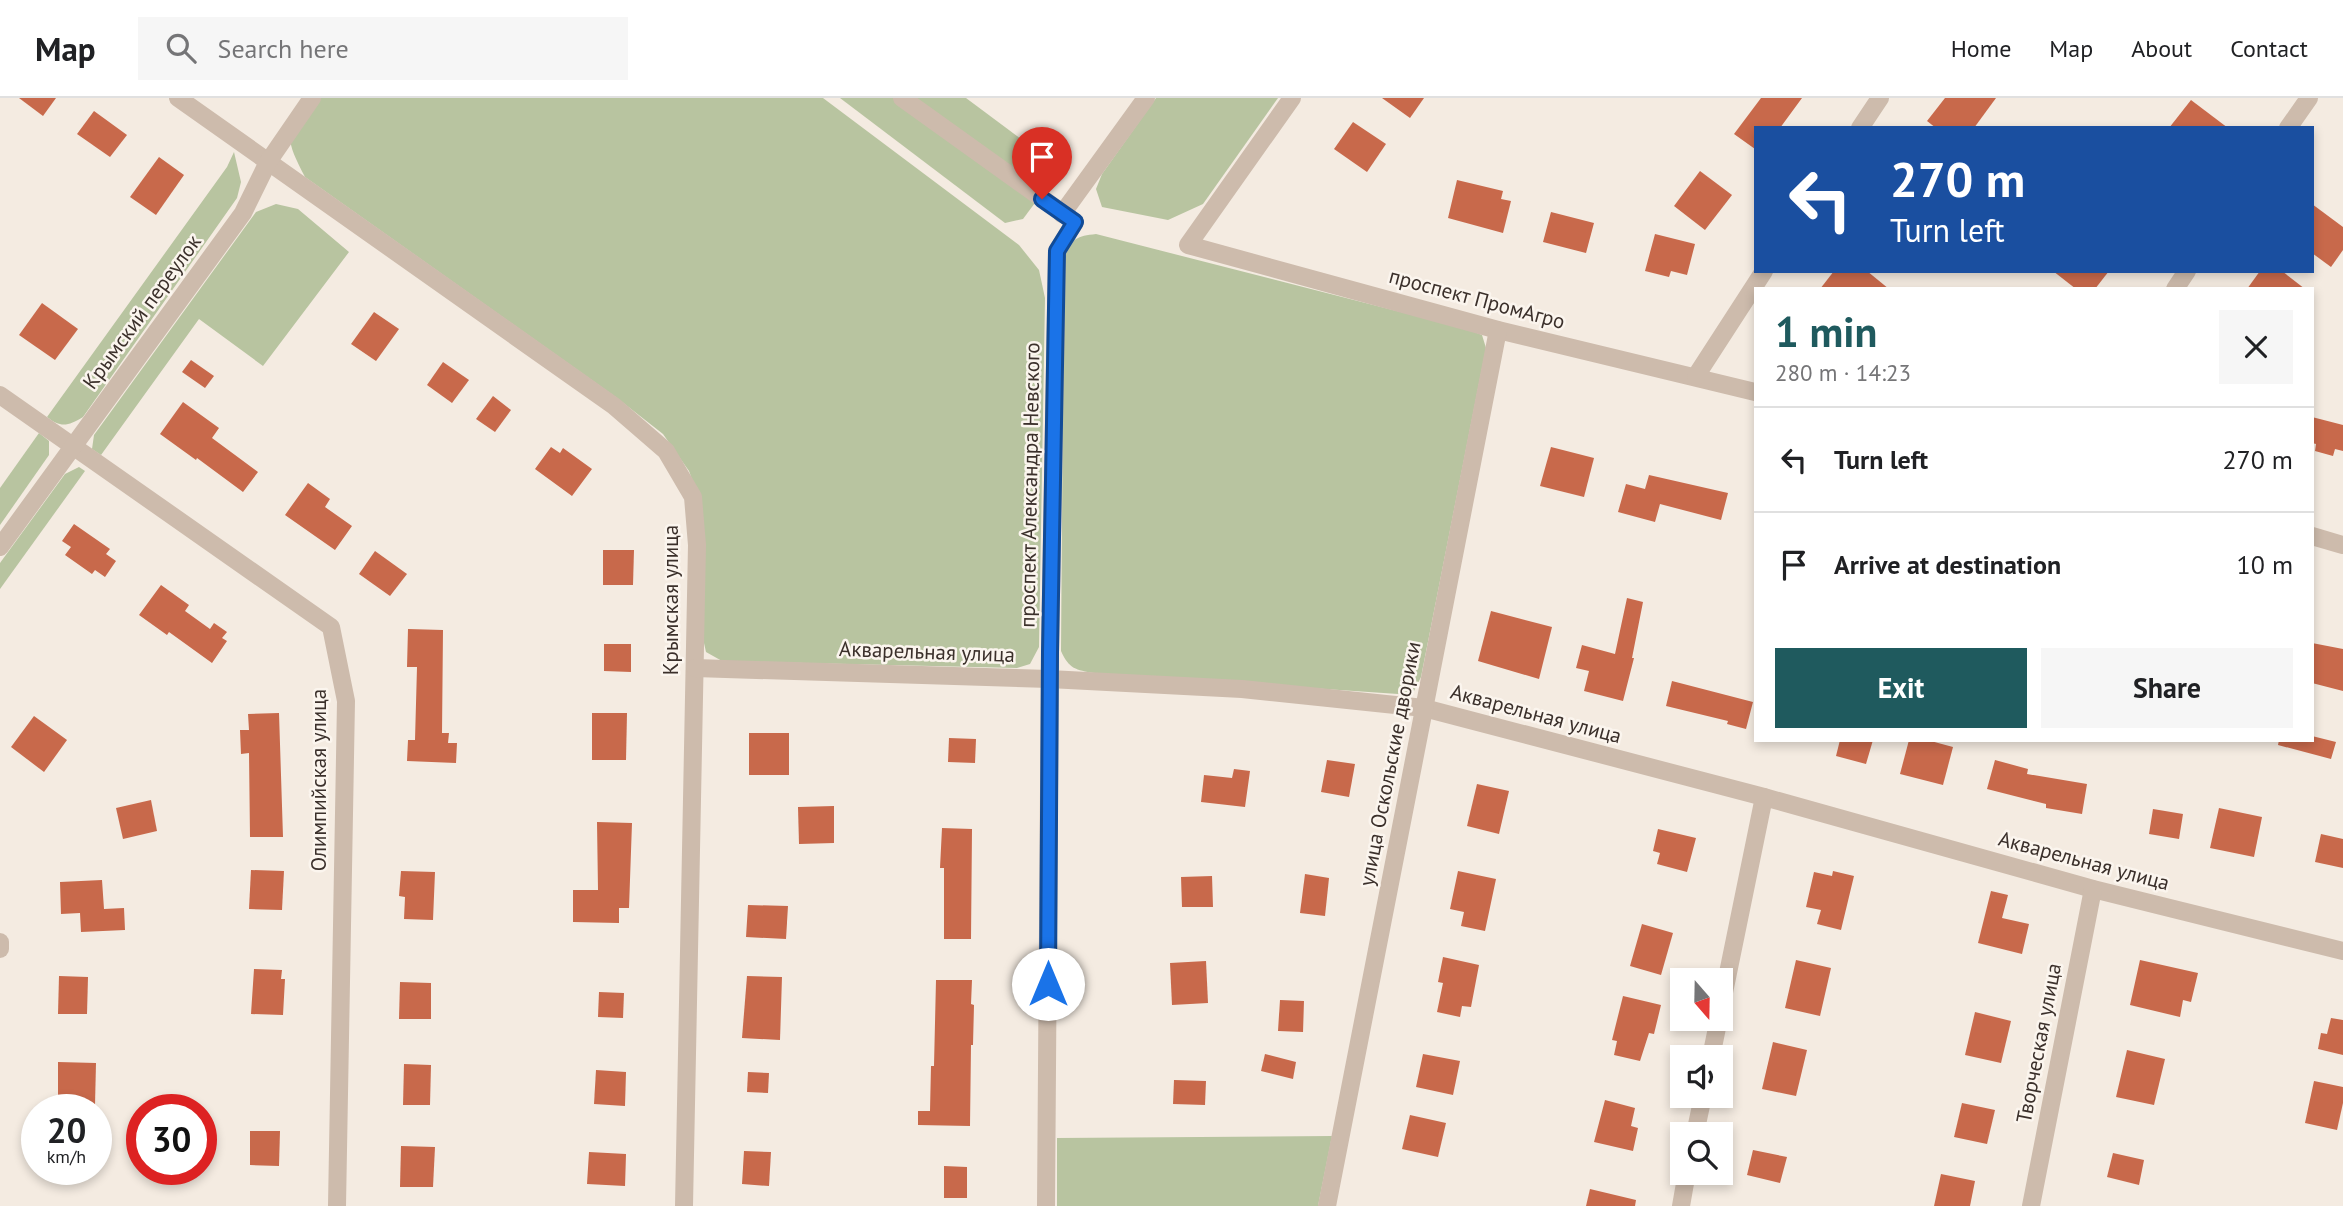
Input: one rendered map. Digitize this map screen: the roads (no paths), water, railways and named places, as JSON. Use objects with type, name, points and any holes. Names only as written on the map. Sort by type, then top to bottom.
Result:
[{"type":"street","name":"Крымская улица","points":[[178,98],[614,406],[666,451],[693,497],[697,545],[684,1206]]},
{"type":"street","name":"Крымский переулок","points":[[0,547],[243,213],[268,162],[312,98]]},
{"type":"street","points":[[902,98],[1062,214],[1146,98]]},
{"type":"street","name":"проспект ПромАгро","points":[[1292,98],[1188,245],[1498,330],[1754,392]]},
{"type":"street","points":[[1861,126],[1880,98]]},
{"type":"street","points":[[2289,126],[2309,98]]},
{"type":"street","name":"проспект Александра Невского","points":[[1046,1206],[1049,679],[1057,251],[1075,222],[1062,214]]},
{"type":"street","points":[[1696,376],[1763,273]]},
{"type":"street","name":"улица Оскольские дворики","points":[[1327,1206],[1498,330]]},
{"type":"street","name":"Олимпийская улица","points":[[0,395],[331,627],[346,701],[337,1206]]},
{"type":"street","points":[[2314,538],[2343,545]]},
{"type":"street","name":"Акварельная улица","points":[[695,667],[1049,679],[1242,689],[1424,708],[1764,797],[2093,889],[2343,951]]},
{"type":"street","points":[[1729,968],[1764,797]]},
{"type":"street","name":"Творческая улица","points":[[2031,1206],[2093,889]]},
{"type":"street","points":[[0,942],[0,949]]},
{"type":"street","points":[[1681,1206],[1685,1185]]}]
